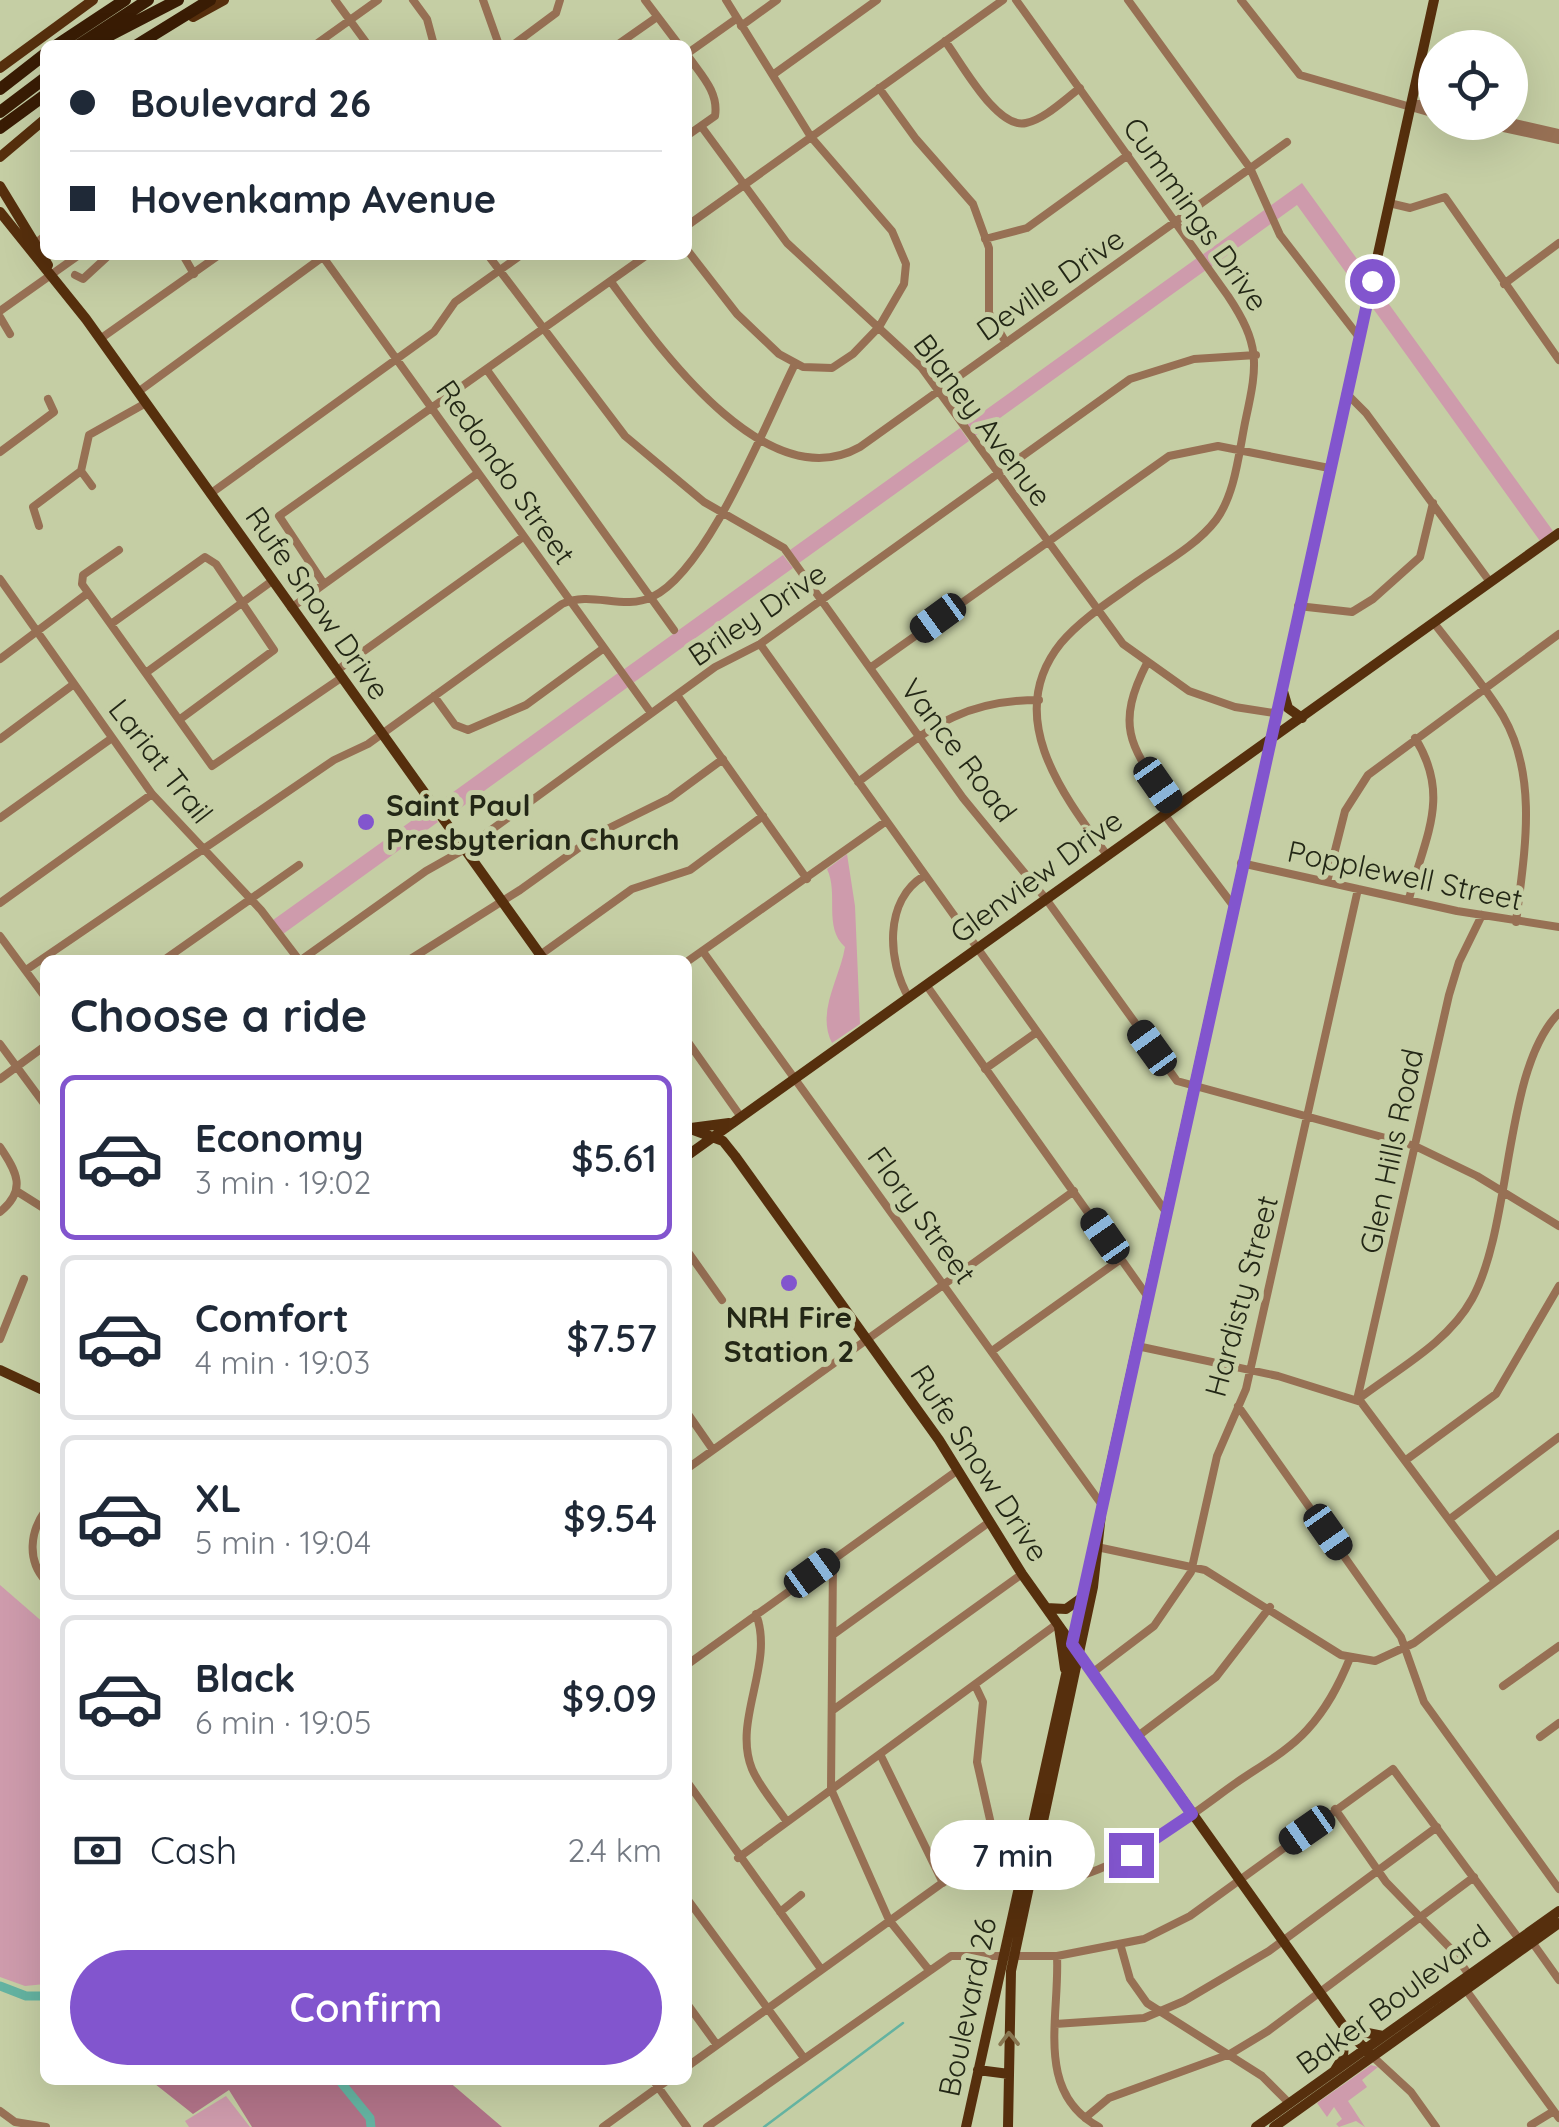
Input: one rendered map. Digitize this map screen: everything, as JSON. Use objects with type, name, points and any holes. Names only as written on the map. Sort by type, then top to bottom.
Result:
[{"type":"highway","points":[[65,40],[126,0]]},
{"type":"highway","points":[[87,40],[148,0]]},
{"type":"highway","points":[[99,40],[162,0]]},
{"type":"highway","points":[[101,40],[178,0]]},
{"type":"highway","points":[[124,40],[190,0]]},
{"type":"highway","points":[[149,40],[210,0]]},
{"type":"highway","points":[[2,88],[40,58]]},
{"type":"highway","points":[[0,103],[40,74]]},
{"type":"highway","points":[[0,112],[40,82]]},
{"type":"highway","points":[[0,128],[40,99]]},
{"type":"main road","points":[[0,68],[93,0]]},
{"type":"main road","points":[[150,40],[224,0]]},
{"type":"main road","name":"Boulevard 26","points":[[966,2127],[1027,1876],[1065,1669],[1093,1587],[1102,1504],[1434,0]]},
{"type":"main road","points":[[1,156],[40,122]]},
{"type":"main road","name":"Rufe Snow Drive","points":[[0,186],[40,240]]},
{"type":"main road","name":"Rufe Snow Drive","points":[[0,212],[100,339],[540,955]]},
{"type":"main road","points":[[11,226],[16,225],[40,240]]},
{"type":"main road","name":"Rufe Snow Drive","points":[[47,260],[52,274]]},
{"type":"main road","name":"Glenview Drive","points":[[692,1151],[1559,533]]},
{"type":"main road","points":[[1282,688],[1288,708],[1302,718]]},
{"type":"main road","points":[[1274,713],[1302,718]]},
{"type":"main road","points":[[730,1150],[732,1133],[752,1109]]},
{"type":"main road","points":[[692,1127],[738,1119]]},
{"type":"main road","name":"Rufe Snow Drive","points":[[692,1129],[714,1136],[730,1150],[958,1470],[1022,1574],[1345,2028],[1368,2054]]},
{"type":"main road","points":[[0,1370],[40,1387]]},
{"type":"main road","name":"Boulevard 26","points":[[1049,1765],[1070,1689],[1081,1598],[1096,1547]]},
{"type":"main road","points":[[1046,1608],[1066,1609],[1081,1598]]},
{"type":"main road","points":[[1058,1625],[1065,1669]]},
{"type":"main road","points":[[1070,1689],[1095,1677]]},
{"type":"main road","name":"Baker Boulevard","points":[[1274,2127],[1333,2073],[1368,2054],[1384,2036],[1559,1911]]},
{"type":"main road","name":"Baker Boulevard","points":[[1256,2127],[1293,2108],[1559,1923]]},
{"type":"main road","name":"Boulevard 26","points":[[1008,2127],[1009,1955]]},
{"type":"main road","points":[[1333,2073],[1343,2056],[1345,2028],[1384,2036]]},
{"type":"main road","points":[[978,2070],[1009,2074]]},
{"type":"street","points":[[335,0],[364,40]]},
{"type":"street","points":[[321,40],[378,0]]},
{"type":"street","points":[[413,0],[427,19],[433,40]]},
{"type":"street","points":[[483,0],[496,40]]},
{"type":"street","points":[[520,40],[548,20],[560,0]]},
{"type":"street","points":[[645,0],[675,40]]},
{"type":"street","points":[[692,257],[737,314],[795,364],[832,368],[879,327],[904,284],[906,264],[900,244],[811,137],[726,0]]},
{"type":"street","points":[[692,52],[777,0]]},
{"type":"street","points":[[774,74],[878,0]]},
{"type":"street","points":[[692,222],[1003,0]]},
{"type":"street","name":"Cummings Drive","points":[[1016,0],[1242,317],[1256,354],[1226,502],[1208,529],[1096,611],[1050,660],[1039,700],[1038,728],[1049,770],[1107,855]]},
{"type":"street","points":[[1128,0],[1250,168],[1280,234],[1359,337]]},
{"type":"street","points":[[1241,0],[1300,75],[1418,107]]},
{"type":"street","points":[[624,40],[658,17]]},
{"type":"street","points":[[945,41],[996,112],[1015,123],[1032,122],[1080,88]]},
{"type":"street","points":[[692,61],[714,94],[715,116],[692,133]]},
{"type":"street","points":[[878,88],[916,139],[974,204],[990,267],[988,312],[1006,343]]},
{"type":"street","points":[[1411,104],[1418,104]]},
{"type":"street","name":"Blaney Avenue","points":[[701,126],[810,267],[910,356],[1124,644],[1196,694],[1274,713]]},
{"type":"street","points":[[1528,127],[1559,136]]},
{"type":"street","points":[[1528,131],[1559,136]]},
{"type":"street","name":"Deville Drive","points":[[610,282],[678,369],[758,437],[812,461],[838,458],[938,392],[1287,142]]},
{"type":"street","points":[[985,238],[1027,228],[1128,154]]},
{"type":"street","points":[[1389,203],[1410,208],[1445,196],[1559,360]]},
{"type":"street","points":[[1504,284],[1559,244]]},
{"type":"street","points":[[10,334],[0,314],[72,260]]},
{"type":"street","points":[[76,275],[83,279],[104,260]]},
{"type":"street","points":[[186,260],[194,274]]},
{"type":"street","points":[[100,339],[212,260]]},
{"type":"street","points":[[92,486],[81,471],[85,441],[319,260]]},
{"type":"street","name":"Redondo Street","points":[[327,260],[652,714]]},
{"type":"street","name":"Vance Road","points":[[492,260],[625,436],[720,512],[778,542],[982,822],[1046,899],[1171,1074],[1193,1088],[1415,1146],[1502,1190],[1559,1226]]},
{"type":"street","points":[[210,494],[434,332],[456,302],[513,260]]},
{"type":"street","points":[[324,584],[280,516],[640,260]]},
{"type":"street","name":"Briley Drive","points":[[307,955],[426,871],[464,849],[715,667],[760,644],[1139,373],[1194,359],[1256,354]]},
{"type":"street","points":[[47,955],[106,912],[204,852],[334,760],[381,734],[570,600],[648,598],[686,570],[795,364]]},
{"type":"street","points":[[486,370],[674,630]]},
{"type":"street","points":[[1346,393],[1490,582]]},
{"type":"street","points":[[0,452],[54,412],[48,398]]},
{"type":"street","points":[[870,668],[1169,456],[1212,446],[1239,448],[1329,468]]},
{"type":"street","points":[[39,526],[33,506],[81,471]]},
{"type":"street","points":[[291,608],[478,474]]},
{"type":"street","points":[[1298,606],[1352,612],[1373,599],[1420,557],[1433,503]]},
{"type":"street","points":[[119,550],[80,579],[214,767],[523,536]]},
{"type":"street","points":[[111,624],[210,556],[243,602],[274,650],[179,720]]},
{"type":"street","name":"Lariat Trail","points":[[0,579],[152,794],[296,955]]},
{"type":"street","points":[[147,672],[272,581]]},
{"type":"street","points":[[0,659],[88,593]]},
{"type":"street","points":[[1434,622],[1508,726],[1526,799],[1516,922]]},
{"type":"street","points":[[1327,882],[1345,811],[1357,788],[1375,767],[1557,639]]},
{"type":"street","points":[[760,644],[1166,1212]]},
{"type":"street","points":[[434,696],[455,725],[468,730],[526,705],[604,648]]},
{"type":"street","points":[[1147,663],[1130,698],[1128,730],[1132,746],[1232,904]]},
{"type":"street","points":[[0,739],[74,684]]},
{"type":"street","points":[[677,695],[806,879]]},
{"type":"street","points":[[858,782],[970,707],[1039,700]]},
{"type":"street","points":[[0,818],[112,738]]},
{"type":"street","points":[[1409,899],[1435,803],[1430,764],[1415,738]]},
{"type":"street","points":[[417,955],[601,832],[670,798],[723,760]]},
{"type":"street","points":[[0,903],[152,794]]},
{"type":"street","points":[[546,955],[632,889],[690,870],[763,816]]},
{"type":"street","points":[[692,960],[886,822]]},
{"type":"street","name":"Popplewell Street","points":[[1241,863],[1482,916],[1559,927]]},
{"type":"street","points":[[171,955],[299,865]]},
{"type":"street","points":[[910,998],[899,977],[894,911],[904,892],[924,876]]},
{"type":"street","name":"Hardisty Street","points":[[1095,1677],[1154,1626],[1192,1566],[1217,1456],[1250,1370],[1358,889]]},
{"type":"street","name":"Glen Hills Road","points":[[1357,1400],[1454,978],[1482,916]]},
{"type":"street","points":[[0,936],[40,989]]},
{"type":"street","name":"Flory Street","points":[[704,952],[1102,1504]]},
{"type":"street","points":[[26,970],[40,960]]},
{"type":"street","points":[[927,986],[1148,1297]]},
{"type":"street","points":[[1357,1400],[1449,1330],[1467,1308],[1482,1274],[1536,1046],[1559,1013]]},
{"type":"street","points":[[985,1070],[1037,1032]]},
{"type":"street","points":[[0,1044],[40,1098]]},
{"type":"street","points":[[692,1048],[738,1119]]},
{"type":"street","points":[[0,1079],[40,1050]]},
{"type":"street","points":[[0,1147],[16,1170],[18,1192],[0,1212]]},
{"type":"street","points":[[692,1465],[1074,1191]]},
{"type":"street","points":[[18,1192],[40,1206]]},
{"type":"street","points":[[692,1258],[722,1300]]},
{"type":"street","points":[[992,1351],[1121,1259]]},
{"type":"street","points":[[0,1339],[24,1279]]},
{"type":"street","points":[[1406,1460],[1496,1394],[1559,1286]]},
{"type":"street","points":[[1137,1346],[1250,1370],[1357,1400],[1494,1580]]},
{"type":"street","points":[[1238,1406],[1407,1648],[1424,1702],[1559,1889]]},
{"type":"street","points":[[692,1420],[713,1450]]},
{"type":"street","points":[[1450,1519],[1559,1437]]},
{"type":"street","points":[[692,1664],[958,1470]]},
{"type":"street","points":[[40,1523],[32,1541],[35,1566],[40,1573]]},
{"type":"street","points":[[834,1634],[988,1523]]},
{"type":"street","points":[[1096,1547],[1192,1566],[1270,1606],[1350,1658],[1384,1660],[1407,1648],[1494,1580],[1557,1539]]},
{"type":"street","points":[[833,1558],[831,1790],[889,1920],[928,1970]]},
{"type":"street","points":[[833,1710],[1022,1574]]},
{"type":"street","points":[[1138,1736],[1216,1677],[1270,1606]]},
{"type":"street","points":[[756,1614],[758,1682],[748,1752],[754,1772],[787,1822]]},
{"type":"street","points":[[738,1858],[1058,1625]]},
{"type":"street","points":[[1503,1686],[1559,1646]]},
{"type":"street","points":[[974,1684],[983,1702],[978,1762],[1000,1864],[1027,1876],[1069,1878],[1101,1869],[1145,1847],[1303,1734],[1327,1707],[1350,1658]]},
{"type":"street","points":[[1540,1737],[1559,1723]]},
{"type":"street","points":[[880,1754],[943,1883]]},
{"type":"street","points":[[707,2127],[928,1970],[958,1954],[1057,1956],[1121,1946],[1188,1918],[1393,1769],[1519,1939]]},
{"type":"street","points":[[692,1788],[820,1969]]},
{"type":"street","points":[[1336,1809],[1378,1868],[1469,1975],[1466,1990],[1556,2114],[1531,2124]]},
{"type":"street","points":[[1056,2024],[1117,2022],[1160,2013],[1283,1940],[1437,1827]]},
{"type":"street","points":[[692,2063],[995,1845]]},
{"type":"street","points":[[1085,2118],[1110,2098],[1230,2054],[1474,1877]]},
{"type":"street","points":[[780,1912],[801,1895]]},
{"type":"street","points":[[692,1906],[804,2058]]},
{"type":"street","points":[[1532,1942],[1559,1980]]},
{"type":"street","points":[[1121,1946],[1137,1992],[1160,2013],[1262,2076],[1293,2108]]},
{"type":"street","points":[[1057,1956],[1058,2082],[1070,2106],[1099,2127]]},
{"type":"street","points":[[692,2011],[717,2046]]},
{"type":"street","name":"Rufe Snow Drive","points":[[1368,2054],[1411,2092],[1436,2127]]},
{"type":"street","points":[[603,2127],[654,2085]]},
{"type":"street","points":[[656,2085],[687,2127]]},
{"type":"street","points":[[0,2111],[16,2122],[46,2127]]},
{"type":"shaded area","points":[[1302,183],[1357,259],[1367,262],[1360,292],[1297,205],[1211,267],[1202,255]]},
{"type":"shaded area","points":[[1197,258],[1206,270],[975,436],[966,424]]},
{"type":"shaded area","points":[[1378,289],[1553,531],[1540,541],[1372,307]]},
{"type":"shaded area","points":[[960,428],[969,441],[799,563],[790,550]]},
{"type":"shaded area","points":[[783,555],[793,568],[633,683],[623,670]]},
{"type":"shaded area","points":[[618,673],[628,687],[448,817],[438,803]]},
{"type":"shaded area","points":[[428,809],[438,822],[283,934],[273,920]]},
{"type":"shaded area","points":[[847,854],[855,906],[860,1024],[832,1043],[828,1007],[845,947],[835,930],[827,869]]},
{"type":"shaded area","points":[[0,1585],[40,1620],[40,1984],[25,1986],[0,1977]]},
{"type":"shaded area","points":[[1371,2065],[1378,2067],[1362,2080],[1367,2087],[1348,2101],[1365,2127],[1356,2121],[1339,2127],[1336,2124],[1342,2119],[1334,2107],[1327,2117],[1317,2103]]},
{"type":"shaded area","points":[[156,2085],[453,2085],[502,2127],[252,2127],[229,2090],[193,2114]]},
{"type":"shaded area","points":[[226,2096],[250,2127],[189,2127],[185,2121]]},
{"type":"waterway","points":[[0,1986],[26,1996],[40,1996]]},
{"type":"waterway","points":[[764,2127],[903,2023]]},
{"type":"waterway","points":[[343,2085],[370,2118],[371,2127]]},
{"type":"place","name":"Saint Paul Presbyterian Church","points":[[366,822]]},
{"type":"place","name":"NRH Fire Station 2","points":[[789,1283]]},
{"type":"route","points":[[1131,1855],[1192,1814],[1072,1644],[1289,644],[1372,281]]}]
